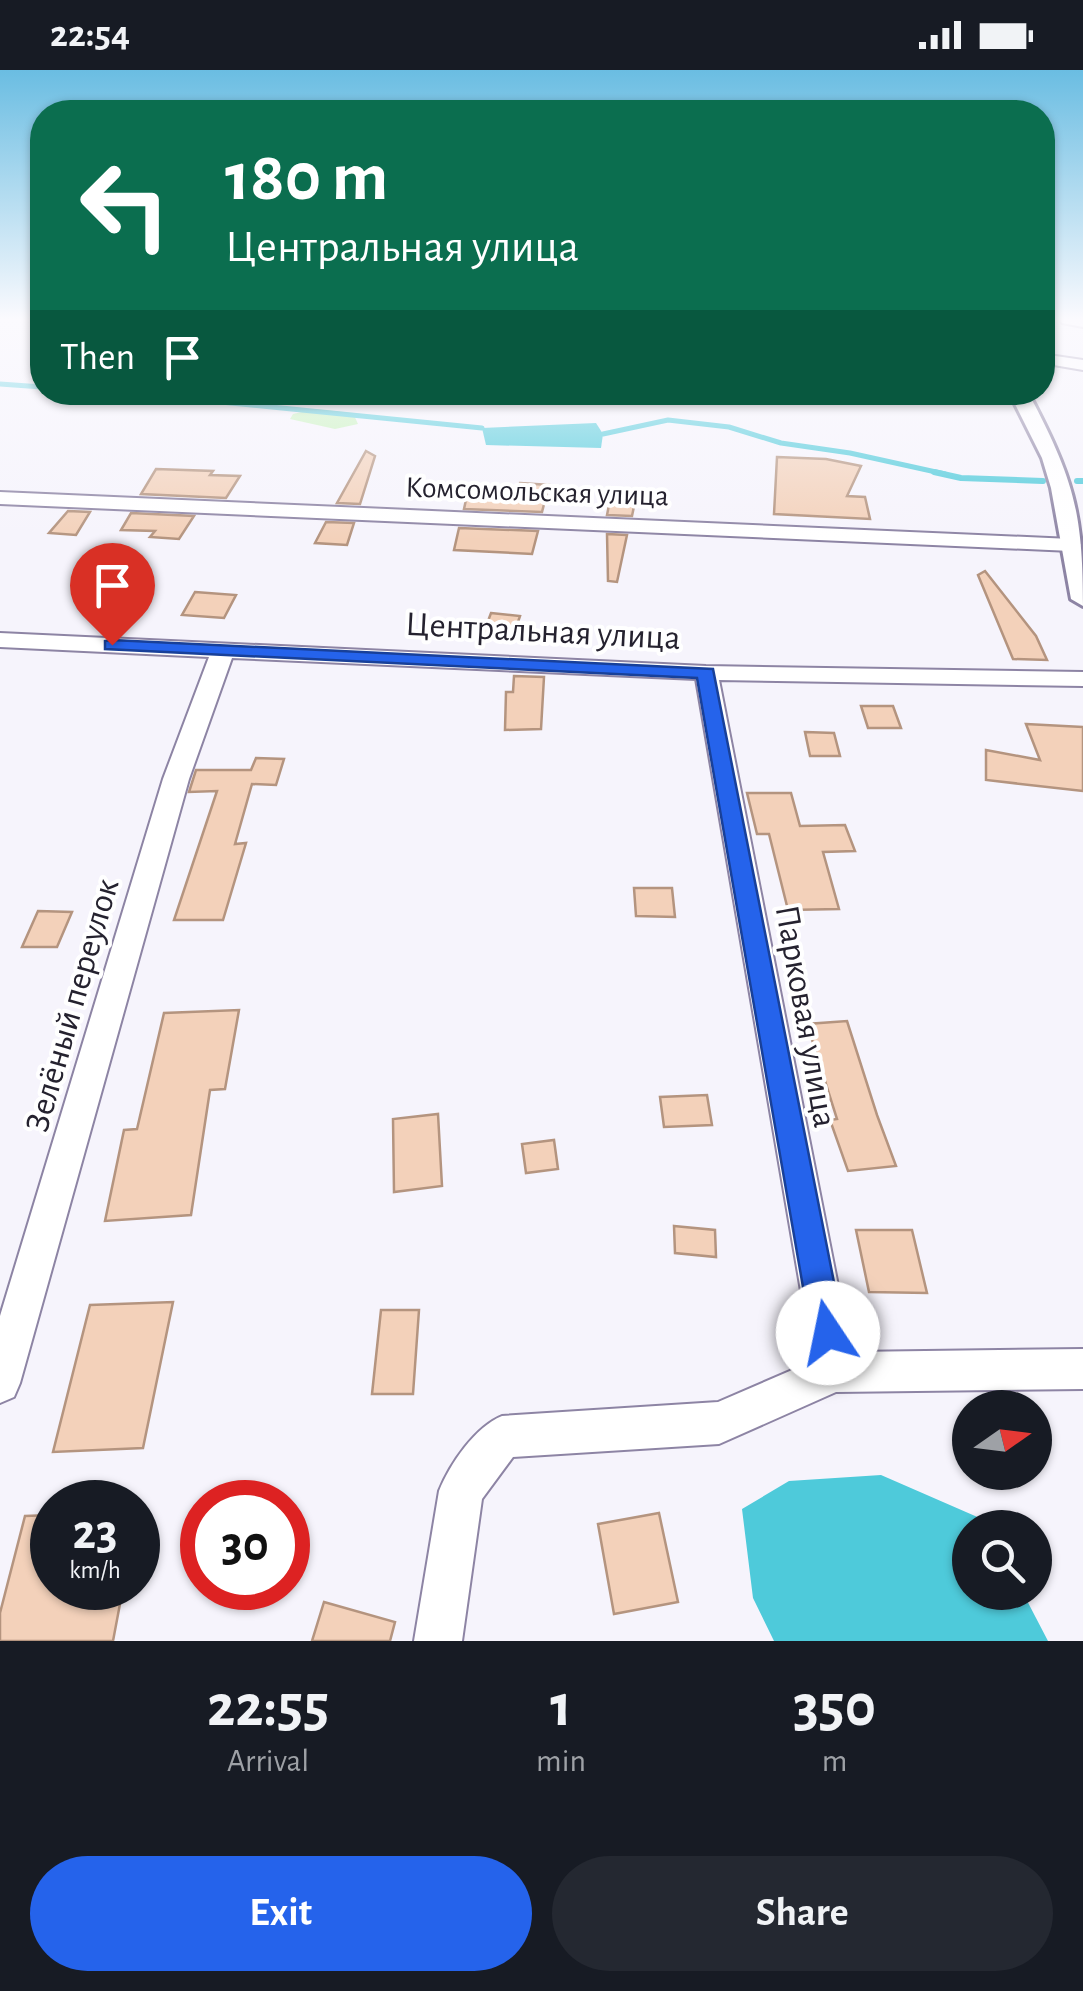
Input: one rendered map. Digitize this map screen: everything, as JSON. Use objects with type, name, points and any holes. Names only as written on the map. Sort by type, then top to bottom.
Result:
[{"type":"street","points":[[1024,405],[1055,468],[1083,599]]},
{"type":"street","name":"Комсомольская улица","points":[[0,498],[1071,545]]},
{"type":"street","name":"Центральная улица","points":[[0,640],[706,673],[1083,680]]},
{"type":"street","name":"Зелёный переулок","points":[[0,1383],[176,779],[223,650]]},
{"type":"street","name":"Парковая улица","points":[[706,673],[835,1372]]},
{"type":"street","points":[[438,1641],[461,1492],[502,1438],[719,1423],[835,1372],[1083,1369]]},
{"type":"green space","points":[[315,409],[353,413],[358,424],[335,429],[290,419],[293,414]]},
{"type":"water","points":[[596,423],[603,434],[601,448],[486,445],[482,428]]},
{"type":"water","points":[[881,1475],[961,1510],[952,1510],[952,1610],[1032,1610],[1048,1641],[774,1641],[753,1598],[742,1509],[789,1481]]},
{"type":"building","points":[[366,451],[375,456],[360,504],[337,503]]},
{"type":"building","points":[[777,457],[826,459],[861,466],[847,496],[865,497],[870,519],[774,514]]},
{"type":"building","points":[[156,469],[240,476],[226,498],[141,494]]},
{"type":"building","points":[[520,483],[549,485],[542,512],[464,509],[469,486],[518,491]]},
{"type":"building","points":[[612,490],[637,492],[632,516],[607,515]]},
{"type":"building","points":[[68,511],[90,512],[76,535],[49,533]]},
{"type":"building","points":[[131,513],[194,516],[179,539],[150,537],[155,531],[121,530]]},
{"type":"building","points":[[326,522],[354,523],[347,545],[315,543]]},
{"type":"building","points":[[459,528],[538,531],[532,554],[454,550]]},
{"type":"building","points":[[607,534],[627,535],[617,582],[608,581]]},
{"type":"building","points":[[985,571],[1036,636],[1047,660],[1013,659],[978,575]]},
{"type":"building","points":[[195,592],[236,595],[224,618],[182,615]]},
{"type":"building","points":[[491,613],[520,616],[512,640],[482,637]]},
{"type":"building","points":[[514,676],[544,677],[541,729],[505,730],[506,692],[513,692]]},
{"type":"building","points":[[861,706],[893,706],[901,728],[868,728]]},
{"type":"building","points":[[1026,724],[1083,727],[1083,791],[986,780],[986,750],[1040,760]]},
{"type":"building","points":[[805,732],[834,733],[840,756],[810,756]]},
{"type":"building","points":[[256,758],[284,759],[276,785],[252,784],[235,844],[246,843],[223,920],[174,920],[217,791],[189,792],[196,770],[251,770]]},
{"type":"building","points":[[747,793],[791,793],[800,826],[845,825],[855,851],[823,852],[839,909],[788,910],[769,834],[757,834]]},
{"type":"building","points":[[634,888],[672,888],[675,917],[636,916]]},
{"type":"building","points":[[38,911],[72,912],[57,947],[22,947]]},
{"type":"building","points":[[239,1010],[225,1089],[210,1090],[191,1215],[105,1221],[124,1130],[137,1129],[164,1013]]},
{"type":"building","points":[[847,1021],[896,1166],[848,1171],[830,1120],[837,1119],[807,1024]]},
{"type":"building","points":[[707,1095],[712,1125],[664,1127],[660,1097]]},
{"type":"building","points":[[438,1114],[442,1186],[394,1192],[393,1119]]},
{"type":"building","points":[[554,1140],[558,1169],[526,1173],[522,1144]]},
{"type":"building","points":[[674,1226],[715,1230],[716,1257],[675,1253]]},
{"type":"building","points":[[856,1230],[912,1230],[927,1293],[869,1292]]},
{"type":"building","points":[[173,1302],[143,1448],[53,1452],[90,1305]]},
{"type":"building","points":[[381,1310],[419,1310],[413,1394],[372,1394]]},
{"type":"building","points":[[659,1513],[678,1602],[614,1614],[598,1524]]},
{"type":"building","points":[[25,1516],[30,1516],[30,1610],[119,1610],[113,1641],[0,1641],[0,1613]]},
{"type":"building","points":[[324,1602],[395,1622],[390,1641],[312,1641]]},
{"type":"waterway","points":[[251,405],[482,428]]},
{"type":"waterway","points":[[603,434],[668,420],[729,427],[781,443],[945,474]]},
{"type":"waterway","points":[[934,472],[961,478],[1043,481]]},
{"type":"waterway","points":[[1077,481],[1083,481]]},
{"type":"route","points":[[112,645],[706,673],[828,1333]]}]
